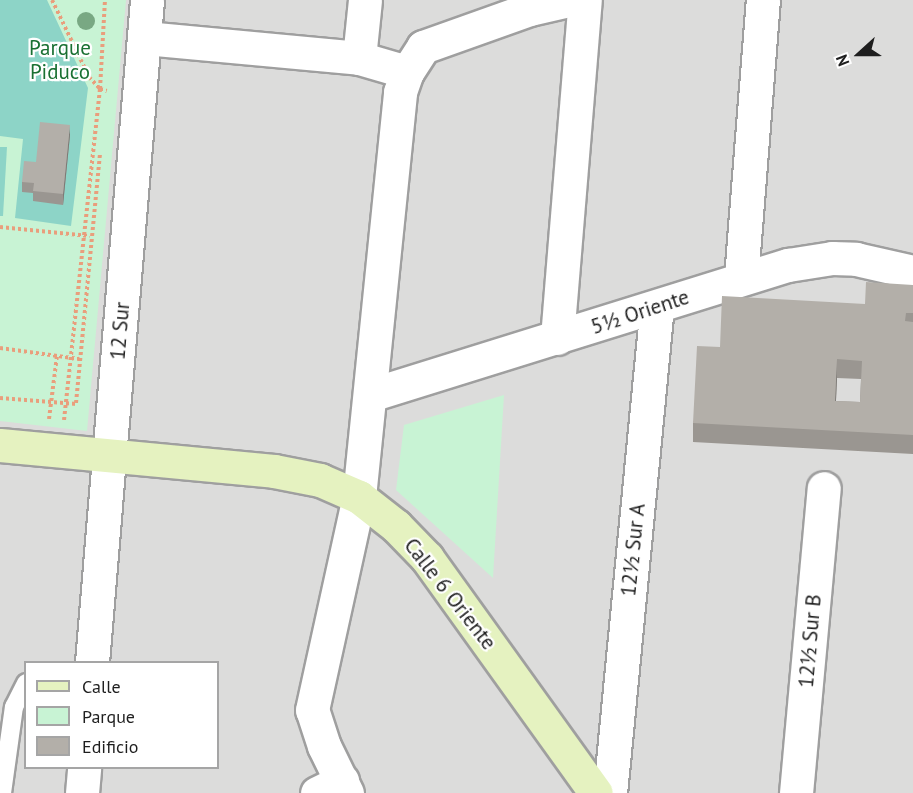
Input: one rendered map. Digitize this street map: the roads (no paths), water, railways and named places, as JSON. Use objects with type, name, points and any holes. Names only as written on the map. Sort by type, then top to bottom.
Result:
[{"type":"main road","name":"Calle 6 Oriente","points":[[0,445],[282,473],[320,480],[359,497],[396,526],[427,558],[596,793]]},
{"type":"street","name":"12 Sur","points":[[92,661],[147,0]]},
{"type":"street","points":[[359,58],[365,0]]},
{"type":"street","points":[[335,789],[312,710],[359,497],[400,92],[407,72],[423,47],[530,5],[568,0]]},
{"type":"street","points":[[557,338],[585,0]]},
{"type":"street","points":[[741,278],[763,0]]},
{"type":"street","points":[[145,38],[359,58],[407,72]]},
{"type":"street","name":"5½ Oriente","points":[[370,395],[788,265],[832,258],[880,263],[913,272]]},
{"type":"street","name":"12½ Sur A","points":[[610,793],[657,307]]},
{"type":"street","name":"12½ Sur B","points":[[796,793],[824,488]]},
{"type":"street","points":[[82,793],[84,769]]},
{"type":"lane","points":[[2,793],[14,707],[24,687]]},
{"type":"park label","name":"Parque Piduco","points":[[60,60]]}]
